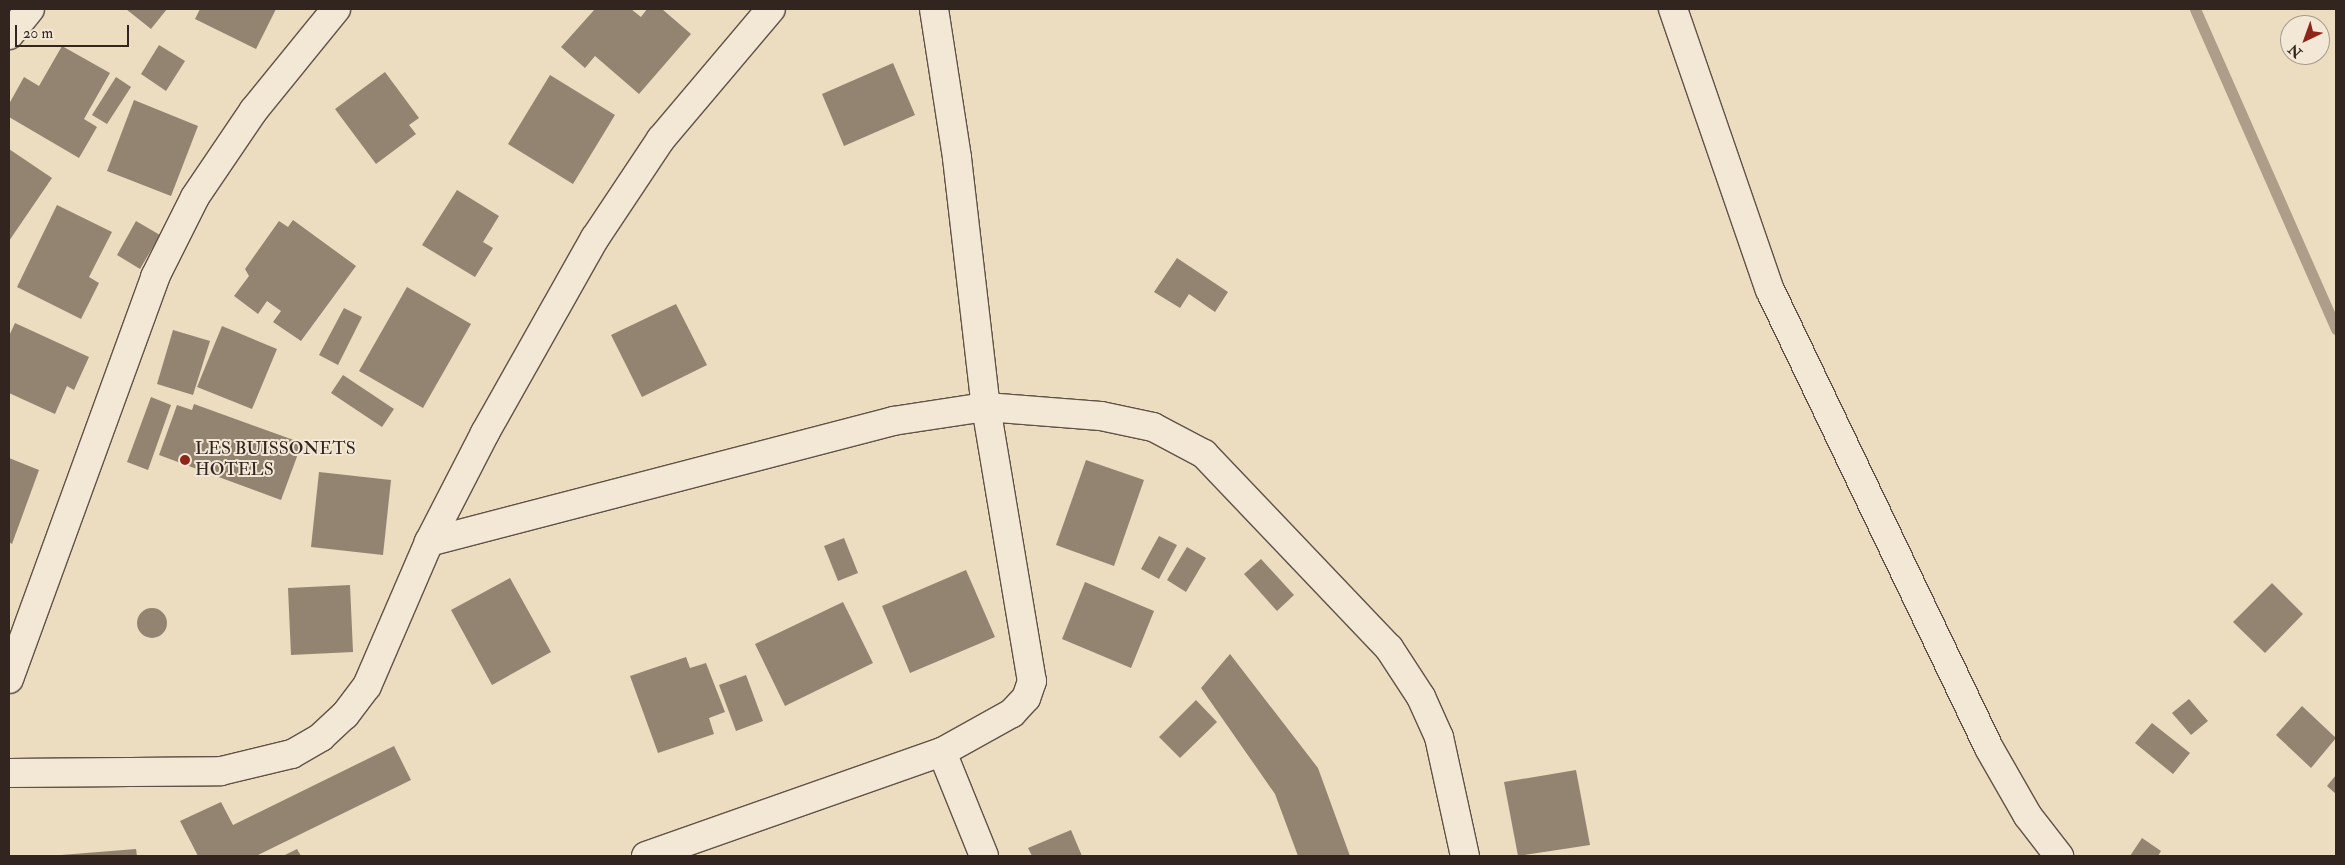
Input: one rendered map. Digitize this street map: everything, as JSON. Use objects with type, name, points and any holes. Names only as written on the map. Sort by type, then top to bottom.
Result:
[{"type":"street","points":[[9,35],[30,9]]},
{"type":"street","points":[[9,674],[155,277],[190,206],[254,110],[336,9]]},
{"type":"street","points":[[9,773],[221,771],[292,754],[321,737],[367,686],[430,542],[595,238],[661,139],[770,9]]},
{"type":"street","points":[[646,856],[942,752],[1012,713],[1026,698],[1032,681],[986,407],[958,158],[934,9]]},
{"type":"street","points":[[1673,9],[1770,290],[1989,748],[2028,816],[2059,856]]},
{"type":"street","points":[[430,542],[893,421],[986,407],[1102,416],[1153,426],[1204,454],[1389,648],[1421,697],[1439,737],[1465,856]]},
{"type":"street","points":[[942,752],[984,856]]},
{"type":"building","points":[[126,9],[167,9],[151,29]]},
{"type":"building","points":[[200,9],[276,9],[256,49],[195,19]]},
{"type":"building","points":[[595,9],[631,9],[641,17],[647,9],[662,9],[691,34],[639,94],[595,56],[585,68],[561,47]]},
{"type":"building","points":[[159,45],[185,61],[166,91],[141,74]]},
{"type":"building","points":[[62,46],[110,73],[84,119],[97,127],[79,158],[9,117],[9,104],[24,77],[39,86]]},
{"type":"building","points":[[893,63],[915,115],[844,146],[822,94]]},
{"type":"building","points":[[385,72],[419,118],[409,125],[416,134],[376,164],[335,109]]},
{"type":"building","points":[[550,75],[615,115],[573,184],[508,144]]},
{"type":"building","points":[[116,77],[131,87],[107,124],[92,115]]},
{"type":"building","points":[[134,100],[198,126],[171,196],[107,171]]},
{"type":"building","points":[[9,149],[52,178],[9,241]]},
{"type":"building","points":[[457,190],[499,216],[483,242],[493,248],[475,277],[422,245]]},
{"type":"building","points":[[57,205],[112,232],[89,277],[99,283],[81,319],[17,287]]},
{"type":"building","points":[[293,220],[356,266],[301,341],[273,322],[281,311],[267,301],[258,314],[234,296],[249,276],[245,269],[279,221],[288,227]]},
{"type":"building","points":[[136,221],[160,235],[140,269],[117,255]]},
{"type":"building","points":[[1177,258],[1228,292],[1215,312],[1189,294],[1180,308],[1154,292]]},
{"type":"building","points":[[407,287],[471,324],[423,408],[359,371]]},
{"type":"building","points":[[676,304],[707,365],[642,397],[611,335]]},
{"type":"building","points":[[344,308],[362,317],[338,365],[319,355]]},
{"type":"building","points":[[15,323],[89,357],[74,390],[67,386],[55,414],[9,393],[9,336]]},
{"type":"building","points":[[222,326],[277,349],[252,409],[197,387]]},
{"type":"building","points":[[173,330],[210,341],[193,395],[157,384]]},
{"type":"building","points":[[343,375],[394,409],[382,427],[331,393]]},
{"type":"building","points":[[151,397],[171,405],[148,470],[127,462]]},
{"type":"building","points":[[194,404],[302,443],[281,500],[159,455],[177,405],[192,410]]},
{"type":"building","points":[[9,458],[39,470],[12,544],[9,542]]},
{"type":"building","points":[[1086,460],[1144,480],[1114,566],[1056,545]]},
{"type":"building","points":[[319,472],[391,480],[383,555],[311,547]]},
{"type":"building","points":[[1159,536],[1177,545],[1159,579],[1141,569]]},
{"type":"building","points":[[844,538],[858,573],[838,581],[824,546]]},
{"type":"building","points":[[1187,547],[1206,558],[1186,592],[1167,580]]},
{"type":"building","points":[[1261,559],[1294,595],[1277,611],[1244,574]]},
{"type":"building","points":[[966,570],[995,637],[910,673],[882,606]]},
{"type":"building","points":[[510,578],[551,652],[492,685],[451,610]]},
{"type":"building","points":[[1085,582],[1154,611],[1131,668],[1062,639]]},
{"type":"building","points":[[2272,583],[2303,614],[2265,653],[2233,622]]},
{"type":"building","points":[[350,585],[353,652],[291,655],[288,588]]},
{"type":"building","points":[[843,602],[873,663],[785,706],[755,644]]},
{"type":"building","points":[[152,608],[158,609],[166,617],[166,629],[158,637],[152,638],[146,637],[138,629],[137,623],[138,617],[146,609]]},
{"type":"building","points":[[1230,654],[1318,768],[1350,856],[1298,856],[1275,794],[1201,688]]},
{"type":"building","points":[[686,657],[690,668],[706,663],[725,712],[709,718],[714,734],[658,753],[630,676]]},
{"type":"building","points":[[746,675],[763,721],[736,731],[719,685]]},
{"type":"building","points":[[2189,699],[2208,721],[2191,735],[2172,713]]},
{"type":"building","points":[[1196,700],[1217,722],[1180,758],[1159,737]]},
{"type":"building","points":[[2302,706],[2336,738],[2311,768],[2276,735]]},
{"type":"building","points":[[2152,723],[2190,753],[2173,774],[2135,743]]},
{"type":"building","points":[[394,746],[411,780],[256,856],[198,856],[180,821],[221,802],[233,825]]},
{"type":"building","points":[[1576,770],[1590,845],[1518,856],[1504,782]]},
{"type":"building","points":[[2336,775],[2336,794],[2327,786]]},
{"type":"building","points":[[1071,830],[1082,856],[1032,856],[1028,848]]},
{"type":"building","points":[[2142,838],[2161,851],[2158,856],[2130,856]]},
{"type":"building","points":[[136,849],[137,856],[61,856],[61,855]]},
{"type":"building","points":[[297,849],[301,856],[283,856]]},
{"type":"waterway","points":[[2195,9],[2336,329]]},
{"type":"place","name":"LES BUISSONETS HOTELS","points":[[185,460]]}]
